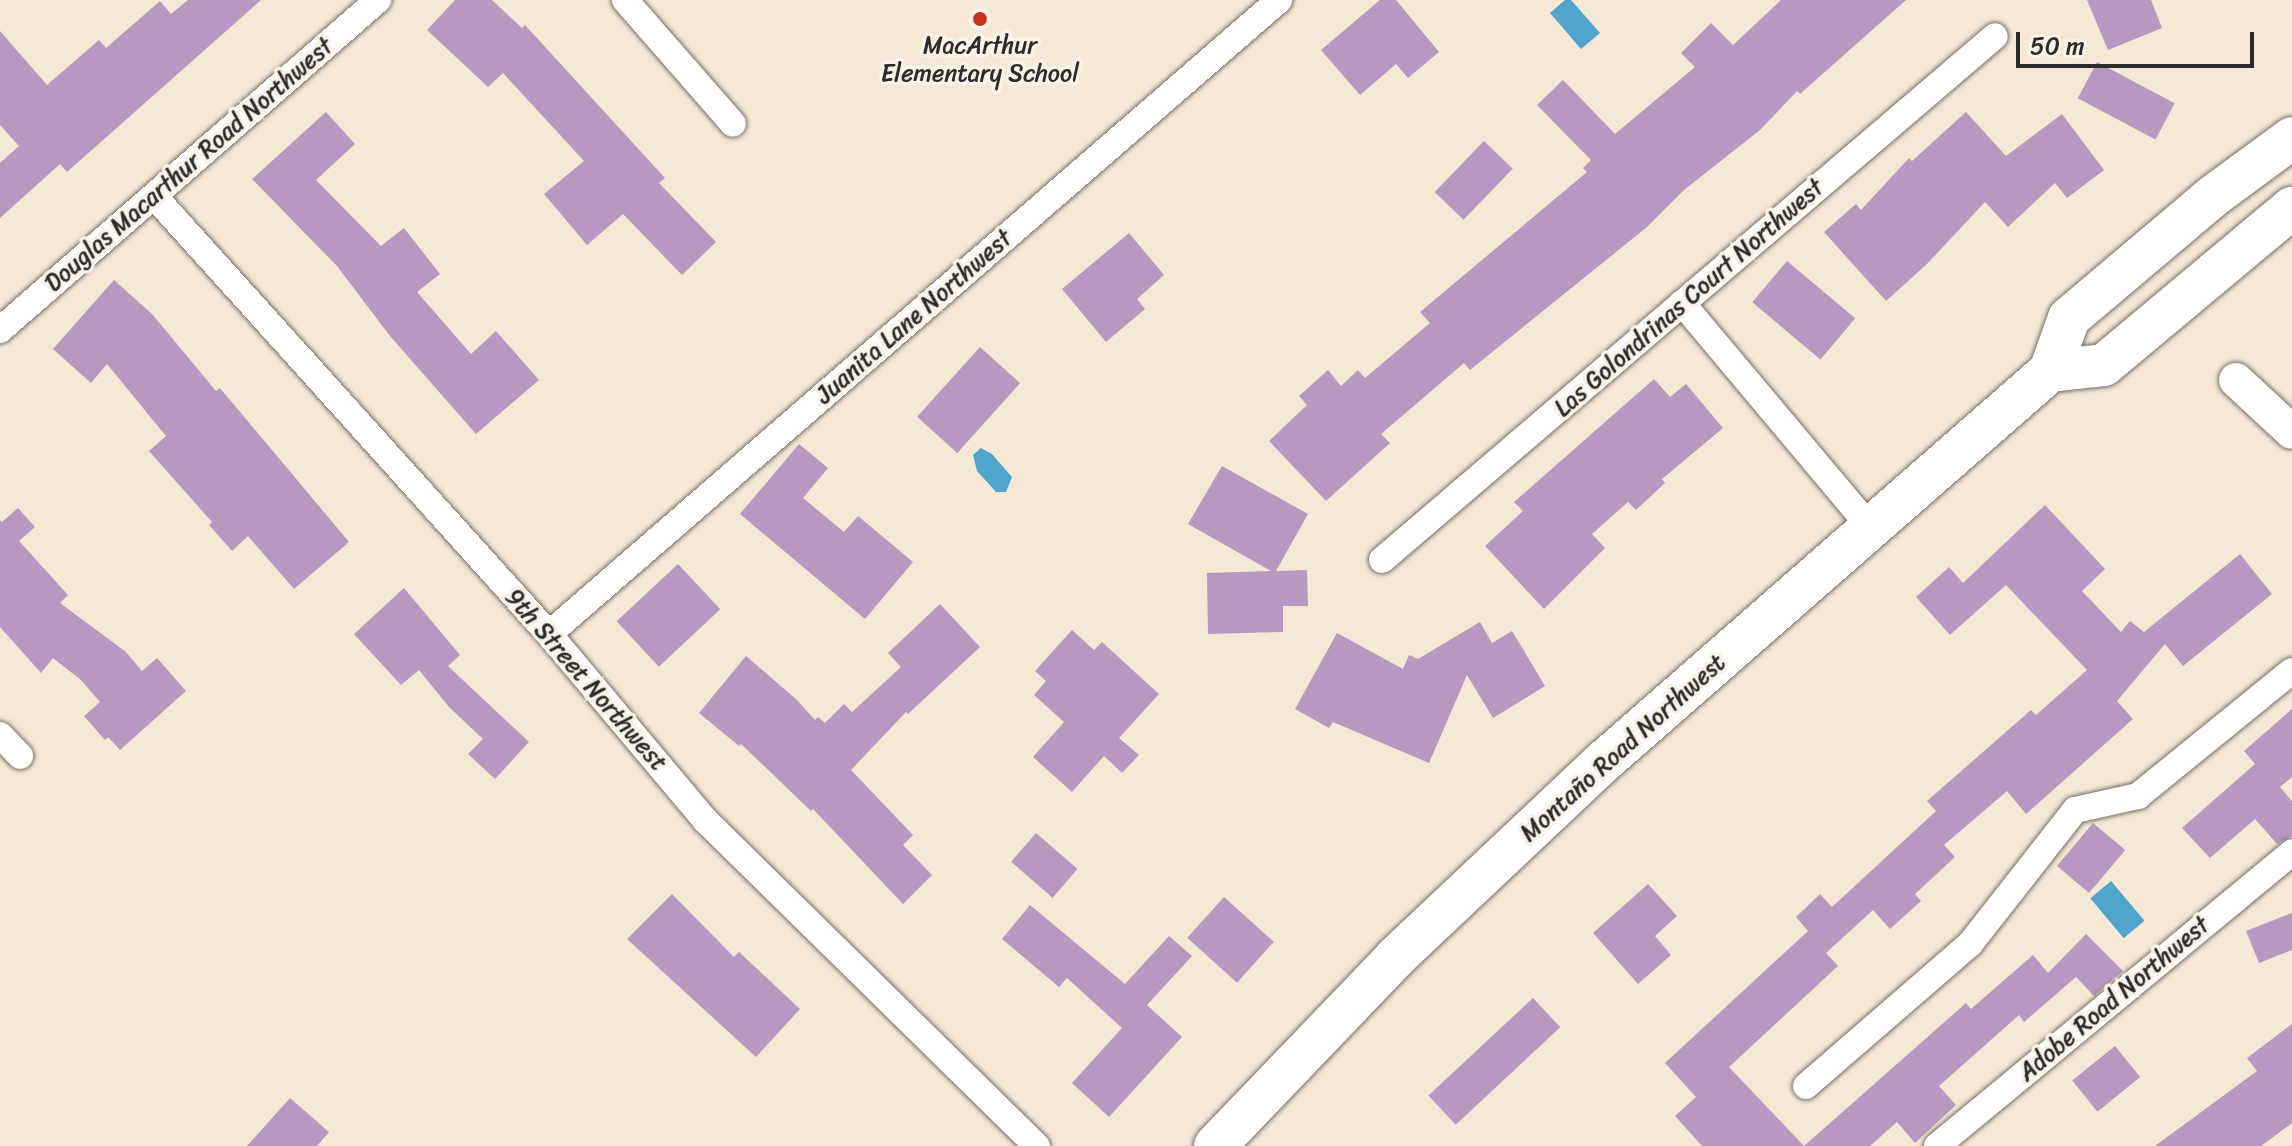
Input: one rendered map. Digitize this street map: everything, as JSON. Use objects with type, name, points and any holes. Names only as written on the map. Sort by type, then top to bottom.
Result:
[{"type":"main road","name":"Montaño Road Northwest","points":[[1215,1146],[1396,957],[1603,762],[2050,371],[2069,318],[2212,197],[2292,138]]},
{"type":"main road","points":[[2050,371],[2104,365],[2292,208]]},
{"type":"street","name":"Douglas Macarthur Road Northwest","points":[[0,330],[378,0]]},
{"type":"street","points":[[625,0],[733,124]]},
{"type":"street","name":"Juanita Lane Northwest","points":[[549,634],[1279,0]]},
{"type":"street","name":"Las Golondrinas Court Northwest","points":[[1382,560],[1995,36]]},
{"type":"street","name":"9th Street Northwest","points":[[154,196],[549,634],[706,821],[1037,1146]]},
{"type":"street","points":[[1682,303],[1871,528]]},
{"type":"street","points":[[2236,380],[2292,432]]},
{"type":"street","points":[[1806,1086],[1970,944],[2075,810],[2138,796],[2292,671]]},
{"type":"street","points":[[0,735],[20,756]]},
{"type":"street","name":"Adobe Road Northwest","points":[[1937,1146],[2292,852]]},
{"type":"water","points":[[1565,0],[1571,0],[1600,33],[1581,49],[1550,13]]},
{"type":"water","points":[[981,448],[992,454],[1012,477],[1006,492],[996,492],[977,471],[973,455]]},
{"type":"water","points":[[2111,881],[2144,921],[2124,938],[2090,898]]},
{"type":"building","points":[[188,0],[261,0],[67,172],[60,164],[0,218],[0,163],[19,146],[0,125],[0,31],[47,85],[99,40],[106,48],[160,1],[171,14]]},
{"type":"building","points":[[455,0],[492,0],[522,28],[525,25],[665,178],[659,183],[716,242],[682,275],[623,214],[587,245],[544,194],[584,161],[503,73],[488,87],[427,30]]},
{"type":"building","points":[[1380,0],[1396,0],[1439,52],[1408,78],[1396,64],[1360,95],[1321,50]]},
{"type":"building","points":[[1781,0],[1906,0],[1800,94],[1797,91],[1760,130],[1684,190],[1647,227],[1470,370],[1464,363],[1381,434],[1390,443],[1326,501],[1269,441],[1307,405],[1299,396],[1328,370],[1341,386],[1358,370],[1365,378],[1430,323],[1420,312],[1587,172],[1583,168],[1591,160],[1537,105],[1563,80],[1615,134],[1695,67],[1681,53],[1711,23],[1733,45]]},
{"type":"building","points":[[2087,0],[2151,0],[2162,28],[2108,50]]},
{"type":"building","points":[[2097,62],[2175,103],[2155,140],[2078,98]]},
{"type":"building","points":[[326,112],[355,144],[316,180],[381,246],[404,228],[440,274],[417,292],[471,354],[496,331],[539,380],[476,434],[390,336],[337,266],[252,179]]},
{"type":"building","points":[[1966,112],[2006,156],[2062,114],[2104,170],[2067,198],[2055,183],[2008,227],[1985,202],[1927,264],[1886,301],[1824,232],[1856,204],[1861,210],[1909,158],[1912,161]]},
{"type":"building","points":[[1484,141],[1513,169],[1463,220],[1435,192]]},
{"type":"building","points":[[1129,233],[1164,275],[1137,299],[1145,309],[1106,342],[1062,289]]},
{"type":"building","points":[[1787,261],[1855,318],[1820,360],[1752,302]]},
{"type":"building","points":[[114,280],[152,314],[216,391],[220,388],[349,542],[294,589],[248,536],[232,551],[209,525],[212,522],[149,451],[166,436],[107,364],[91,383],[53,349]]},
{"type":"building","points":[[980,347],[1020,383],[957,453],[917,417]]},
{"type":"building","points":[[1654,379],[1670,397],[1686,384],[1723,428],[1662,479],[1665,483],[1636,510],[1628,502],[1592,534],[1605,548],[1544,609],[1485,546],[1523,511],[1514,502]]},
{"type":"building","points":[[799,444],[828,468],[803,498],[844,532],[858,516],[913,562],[865,619],[740,514]]},
{"type":"building","points":[[1222,466],[1308,514],[1276,571],[1307,570],[1308,606],[1283,606],[1283,632],[1208,634],[1207,573],[1271,571],[1188,524]]},
{"type":"building","points":[[2045,505],[2105,569],[2082,591],[2121,632],[2130,621],[2144,632],[2240,554],[2272,594],[2183,666],[2165,644],[2117,701],[2133,719],[2026,814],[2007,791],[1944,845],[1955,857],[1915,894],[1921,901],[1890,929],[1873,910],[1826,953],[1838,966],[1729,1067],[1804,1146],[1702,1146],[1675,1116],[1696,1097],[1665,1063],[1808,931],[1796,917],[1820,894],[1832,907],[1936,811],[1927,801],[2031,710],[2036,715],[2087,670],[2006,585],[1950,635],[1916,597],[1949,567],[1963,583]]},
{"type":"building","points":[[18,508],[35,527],[19,541],[68,595],[60,603],[126,652],[142,671],[157,658],[186,691],[120,750],[108,737],[105,740],[84,716],[100,702],[81,680],[53,658],[41,673],[0,627],[0,520],[2,522]]},
{"type":"building","points":[[678,564],[720,609],[659,667],[617,621]]},
{"type":"building","points":[[404,588],[460,655],[448,666],[529,742],[495,779],[468,754],[483,739],[449,707],[419,670],[401,685],[354,634]]},
{"type":"building","points":[[940,604],[980,647],[908,714],[906,712],[851,770],[913,835],[903,845],[932,875],[903,904],[813,809],[811,811],[741,744],[739,746],[699,713],[746,656],[797,700],[815,720],[818,717],[825,723],[844,704],[852,712],[901,667],[888,653]]},
{"type":"building","points":[[1480,622],[1492,643],[1512,631],[1545,686],[1493,718],[1467,675],[1429,763],[1333,722],[1329,728],[1295,709],[1337,633],[1403,669],[1409,655],[1418,659]]},
{"type":"building","points":[[1072,630],[1094,650],[1102,642],[1159,694],[1119,738],[1139,755],[1122,773],[1104,756],[1072,792],[1033,757],[1064,722],[1034,695],[1046,681],[1035,671]]},
{"type":"building","points":[[2292,709],[2292,777],[2280,787],[2292,801],[2292,836],[2277,844],[2255,819],[2210,858],[2182,828],[2255,764],[2244,751]]},
{"type":"building","points":[[2093,823],[2125,850],[2089,893],[2057,866]]},
{"type":"building","points":[[1036,833],[1078,869],[1053,898],[1011,862]]},
{"type":"building","points":[[1648,884],[1677,916],[1655,936],[1671,955],[1638,984],[1593,933]]},
{"type":"building","points":[[672,894],[734,957],[739,952],[800,1009],[756,1057],[627,939]]},
{"type":"building","points":[[1224,897],[1274,942],[1237,983],[1187,938]]},
{"type":"building","points":[[1030,905],[1125,984],[1169,936],[1192,956],[1147,1005],[1182,1037],[1109,1117],[1072,1083],[1122,1028],[1067,978],[1059,987],[1002,939]]},
{"type":"building","points":[[2292,913],[2292,950],[2259,963],[2246,931]]},
{"type":"building","points":[[2086,934],[2123,971],[2094,996],[2076,977],[2024,1022],[2019,1015],[1939,1086],[1956,1105],[1915,1143],[1897,1122],[1870,1146],[1804,1146],[1966,1003],[1971,1009],[2033,955],[2048,973]]},
{"type":"building","points":[[1533,998],[1560,1027],[1456,1125],[1428,1096]]},
{"type":"building","points":[[2292,1024],[2292,1123],[2261,1146],[2155,1146],[2257,1071],[2247,1058]]},
{"type":"building","points":[[2115,1046],[2140,1077],[2097,1112],[2072,1081]]},
{"type":"building","points":[[290,1098],[329,1132],[317,1146],[247,1146]]},
{"type":"place","name":"MacArthur Elementary School","points":[[980,19]]}]
